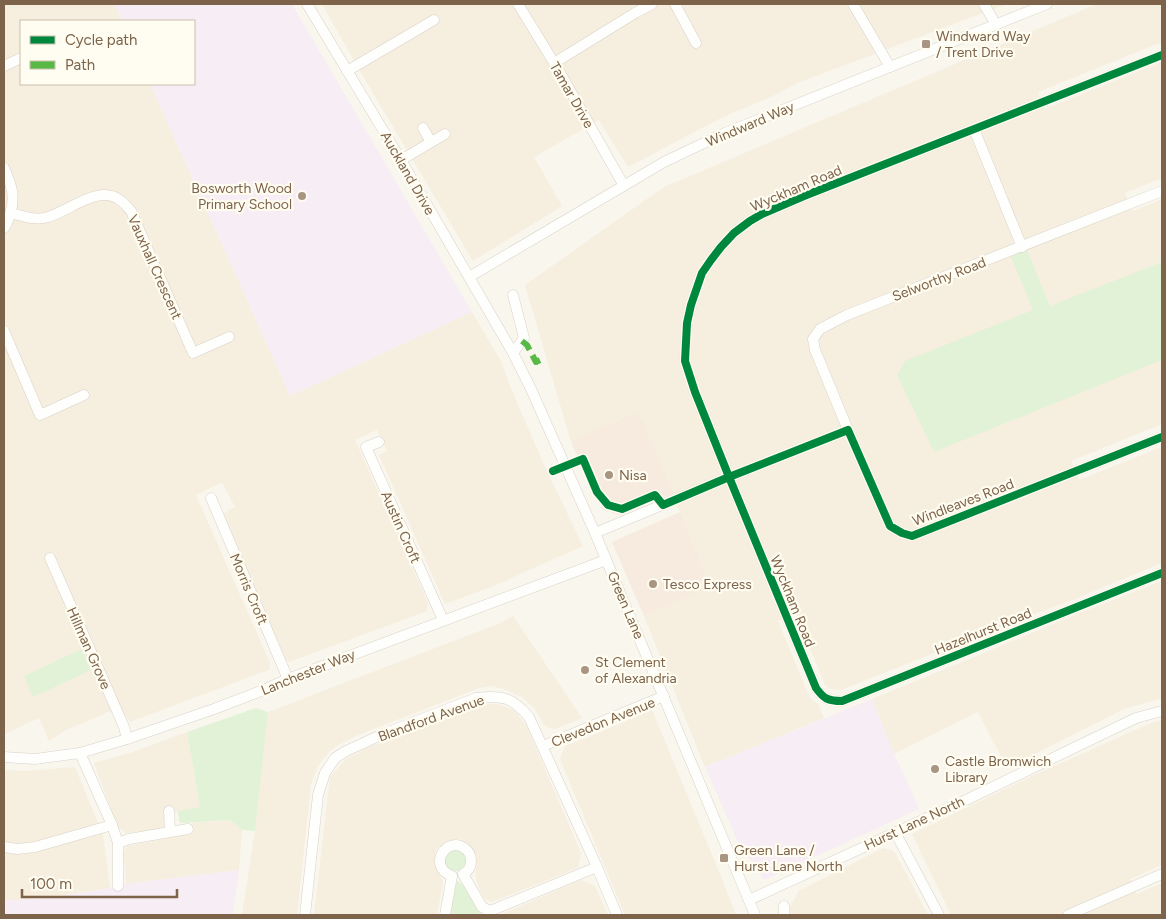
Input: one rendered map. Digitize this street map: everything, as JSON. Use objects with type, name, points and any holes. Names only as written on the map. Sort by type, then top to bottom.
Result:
[{"type":"street","name":"Auckland Drive","points":[[307,4],[469,277]]},
{"type":"street","name":"Tamar Drive","points":[[518,4],[624,186]]},
{"type":"street","points":[[554,63],[632,8],[652,4]]},
{"type":"street","points":[[675,4],[696,43]]},
{"type":"street","points":[[853,4],[890,67]]},
{"type":"street","points":[[984,4],[996,25]]},
{"type":"street","name":"Windward Way","points":[[469,277],[664,162],[725,133],[1047,4]]},
{"type":"street","points":[[347,70],[434,20]]},
{"type":"street","name":"Wyckham Road","points":[[816,688],[729,477],[695,392],[685,361],[690,305],[702,273],[721,246],[734,233],[762,214],[1162,55]]},
{"type":"street","points":[[4,66],[20,58]]},
{"type":"street","points":[[423,128],[431,142]]},
{"type":"street","points":[[974,129],[1022,246]]},
{"type":"street","points":[[401,160],[445,134]]},
{"type":"street","points":[[4,168],[14,201],[4,228]]},
{"type":"street","name":"Selworthy Road","points":[[848,430],[815,350],[813,339],[820,329],[847,315],[1162,191]]},
{"type":"street","name":"Vauxhall Crescent","points":[[11,213],[32,219],[48,218],[97,196],[109,195],[120,200],[131,211],[193,353],[229,337]]},
{"type":"street","name":"Green Lane","points":[[469,277],[531,388],[596,534],[755,915]]},
{"type":"street","points":[[513,295],[524,338],[513,353]]},
{"type":"street","points":[[4,331],[40,415],[84,395]]},
{"type":"street","points":[[596,534],[729,477],[848,430]]},
{"type":"street","name":"Windleaves Road","points":[[848,430],[890,526],[912,536],[1162,437]]},
{"type":"street","name":"Austin Croft","points":[[379,442],[366,447],[443,620]]},
{"type":"street","name":"Morris Croft","points":[[211,498],[288,679]]},
{"type":"street","name":"Hillman Grove","points":[[50,558],[128,739]]},
{"type":"street","name":"Lanchester Way","points":[[4,757],[35,759],[80,753],[128,739],[261,691],[443,620],[606,560]]},
{"type":"street","name":"Hazelhurst Road","points":[[816,688],[826,699],[842,701],[1162,573]]},
{"type":"street","name":"Blandford Avenue","points":[[305,915],[318,796],[325,774],[335,758],[382,735],[476,698],[493,696],[519,705],[529,716],[617,915]]},
{"type":"street","name":"Clevedon Avenue","points":[[543,746],[664,696]]},
{"type":"street","name":"Hurst Lane North","points":[[749,900],[968,799],[1136,718],[1162,711]]},
{"type":"street","points":[[80,753],[118,843],[118,886]]},
{"type":"street","points":[[169,811],[170,831]]},
{"type":"street","points":[[4,847],[16,849],[35,847],[112,825]]},
{"type":"street","points":[[118,843],[129,839],[188,829]]},
{"type":"street","points":[[895,832],[939,915]]},
{"type":"street","points":[[459,845],[467,849],[471,856],[471,865],[468,872],[452,876],[445,872],[440,865],[440,856],[448,846],[459,845]]},
{"type":"street","points":[[463,874],[482,907],[489,913],[597,867]]},
{"type":"street","points":[[1068,915],[1088,912],[1162,874]]},
{"type":"street","points":[[445,915],[452,876]]},
{"type":"shaded area","points":[[4,4],[114,4],[122,20],[20,20],[20,85],[150,85],[290,396],[472,312],[502,363],[544,465],[583,546],[496,585],[445,604],[379,455],[387,451],[377,430],[355,440],[428,603],[427,611],[289,662],[286,660],[222,514],[235,507],[222,482],[196,495],[270,663],[269,670],[130,722],[120,707],[64,731],[49,741],[39,718],[4,734]]},
{"type":"shaded area","name":"Bosworth Wood Primary School","points":[[114,4],[292,4],[472,312],[290,396],[150,85],[195,85],[195,20],[122,20]]},
{"type":"shaded area","points":[[322,4],[1007,4],[800,82],[773,96],[723,117],[628,167],[599,120],[534,157],[562,206],[473,261]]},
{"type":"shaded area","points":[[1097,4],[1162,4],[1162,42],[1038,92],[1045,109],[1162,62],[1162,178],[1125,193],[1133,211],[1162,199],[1162,424],[1071,461],[1079,480],[1162,447],[1162,563],[841,690],[830,689],[825,685],[796,614],[778,621],[810,698],[818,704],[824,718],[705,767],[644,616],[710,584],[638,411],[571,442],[525,285],[664,187]]},
{"type":"shaded area","points":[[638,411],[673,494],[620,515],[603,510],[571,442]]},
{"type":"shaded area","points":[[680,512],[710,585],[644,616],[612,542]]},
{"type":"shaded area","points":[[1162,581],[1162,698],[1124,709],[1007,768],[978,712],[894,754],[872,699]]},
{"type":"shaded area","points":[[513,616],[582,718],[555,729],[549,728],[544,725],[535,709],[522,697],[492,686],[479,688],[358,735],[338,745],[329,752],[318,766],[311,784],[297,915],[242,915],[255,831],[268,712],[498,624]]},
{"type":"shaded area","points":[[872,699],[919,809],[764,880],[737,840],[705,767]]},
{"type":"shaded area","points":[[488,704],[497,704],[515,711],[526,725],[581,853],[578,868],[492,902],[483,897],[476,880],[475,854],[468,845],[459,839],[448,841],[436,849],[434,863],[443,882],[437,915],[314,915],[330,777],[346,759],[369,747]]},
{"type":"shaded area","points":[[652,710],[736,915],[625,915],[560,759],[565,746]]},
{"type":"shaded area","points":[[1162,720],[1162,865],[1130,879],[1137,894],[1162,883],[1162,915],[951,915],[912,834],[1032,776],[1151,723]]},
{"type":"shaded area","points":[[187,732],[200,807],[167,813],[166,824],[161,829],[126,833],[118,827],[94,763],[133,752]]},
{"type":"shaded area","points":[[75,767],[103,835],[110,888],[51,897],[4,901],[4,770],[26,771]]},
{"type":"shaded area","points":[[230,820],[242,830],[239,870],[126,884],[124,852],[127,846],[192,834],[192,823]]},
{"type":"shaded area","points":[[883,848],[894,851],[928,915],[791,915],[790,907],[799,891]]},
{"type":"shaded area","points":[[239,870],[233,915],[4,915],[4,901],[51,897],[126,884]]},
{"type":"shaded area","points":[[581,880],[595,886],[608,915],[500,915]]},
{"type":"green space","points":[[1027,250],[1050,306],[1162,262],[1162,360],[934,452],[897,375],[905,361],[1033,310],[1011,257]]},
{"type":"green space","points":[[82,649],[91,670],[33,697],[24,676]]},
{"type":"green space","points":[[256,708],[268,712],[255,831],[242,830],[230,820],[181,823],[178,811],[200,807],[187,732]]},
{"type":"green space","points":[[455,849],[463,852],[466,860],[463,868],[455,871],[447,868],[444,860],[447,852]]},
{"type":"green space","points":[[458,881],[472,897],[480,915],[449,915],[454,884]]},
{"type":"marked path","points":[[522,341],[527,345],[536,362],[540,360]]},
{"type":"cycle path","points":[[1162,55],[804,196],[750,221],[734,233],[721,247],[702,273],[687,323],[685,361],[695,392],[729,477],[816,688],[827,699],[842,701],[1162,573]]},
{"type":"cycle path","points":[[553,471],[583,459],[597,492],[608,505],[622,509],[655,495],[663,505],[848,430],[890,526],[912,536],[1162,437]]},
{"type":"place","name":"Windward Way / Trent Drive","points":[[926,44]]},
{"type":"place","name":"Bosworth Wood Primary School","points":[[302,196]]},
{"type":"place","name":"Nisa","points":[[609,475]]},
{"type":"place","name":"Tesco Express","points":[[653,584]]},
{"type":"place","name":"St Clement of Alexandria","points":[[585,670]]},
{"type":"place","name":"Castle Bromwich Library","points":[[935,769]]},
{"type":"place","name":"Green Lane / Hurst Lane North","points":[[724,858]]}]
